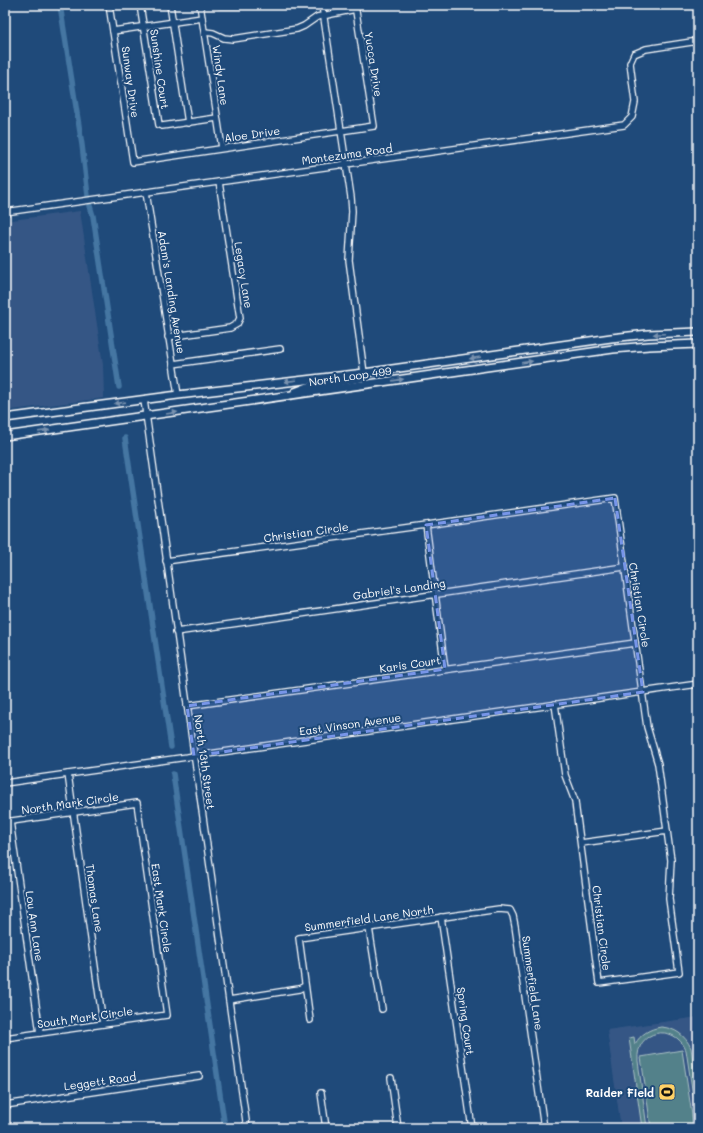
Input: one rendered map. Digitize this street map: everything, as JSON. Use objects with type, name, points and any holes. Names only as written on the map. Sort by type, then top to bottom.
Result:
[{"type":"main road","name":"North Loop 499","points":[[5,418],[178,395],[364,373],[611,338],[648,334],[698,332]]},
{"type":"main road","name":"North Loop 499","points":[[5,436],[613,350],[649,346],[698,344]]},
{"type":"main road","points":[[280,397],[308,387],[361,378],[364,373]]},
{"type":"street","name":"Sunway Drive","points":[[109,5],[133,162]]},
{"type":"street","name":"Sunshine Court","points":[[140,5],[159,125],[162,126],[188,123],[217,118]]},
{"type":"street","points":[[170,5],[188,123]]},
{"type":"street","name":"Windy Lane","points":[[200,5],[222,148]]},
{"type":"street","points":[[220,5],[239,5]]},
{"type":"street","points":[[322,5],[347,164],[352,211],[349,245],[350,260],[364,373]]},
{"type":"street","points":[[205,32],[228,39],[297,30],[312,19],[356,7]]},
{"type":"street","name":"Yucca Drive","points":[[356,7],[374,126]]},
{"type":"street","points":[[113,31],[202,18]]},
{"type":"street","name":"Montezuma Road","points":[[5,212],[624,125],[632,117],[635,102],[630,63],[634,54],[646,49],[698,41]]},
{"type":"street","name":"Aloe Drive","points":[[133,162],[374,126]]},
{"type":"street","name":"Legacy Lane","points":[[168,337],[230,328],[237,324],[240,318],[219,182]]},
{"type":"street","name":"Adam's Landing Avenue","points":[[146,192],[178,395]]},
{"type":"street","points":[[173,364],[280,349]]},
{"type":"street","name":"North 13th Street","points":[[144,400],[247,1128]]},
{"type":"street","name":"Christian Circle","points":[[166,561],[615,498],[647,727],[658,764],[671,860],[669,899],[679,972],[599,983],[581,843]]},
{"type":"street","points":[[426,525],[445,669]]},
{"type":"street","name":"Gabriel's Landing","points":[[176,632],[624,567]]},
{"type":"street","name":"Karis Court","points":[[187,706],[635,643]]},
{"type":"street","name":"East Vinson Avenue","points":[[5,783],[698,684]]},
{"type":"street","points":[[555,704],[565,775],[575,801],[581,843],[667,831]]},
{"type":"street","name":"Thomas Lane","points":[[68,774],[103,1024]]},
{"type":"street","name":"North Mark Circle","points":[[7,822],[137,803]]},
{"type":"street","name":"East Mark Circle","points":[[137,803],[167,1015]]},
{"type":"street","name":"Lou Ann Lane","points":[[7,822],[40,1033]]},
{"type":"street","name":"Summerfield Lane","points":[[441,918],[499,909],[507,909],[512,912],[544,1128]]},
{"type":"street","name":"Summerfield Lane North","points":[[305,986],[299,938],[441,918]]},
{"type":"street","name":"Spring Court","points":[[441,918],[472,1128]]},
{"type":"street","points":[[370,928],[382,1010]]},
{"type":"street","points":[[229,1000],[299,989],[305,986],[310,1020]]},
{"type":"street","name":"South Mark Circle","points":[[5,1038],[167,1015]]},
{"type":"street","name":"Leggett Road","points":[[5,1104],[199,1076]]},
{"type":"street","points":[[391,1078],[398,1128]]},
{"type":"street","points":[[320,1093],[326,1128]]},
{"type":"highlighted area","points":[[615,498],[643,692],[194,756],[187,706],[445,669],[426,525]]},
{"type":"shaded area","points":[[80,211],[103,365],[104,398],[5,411],[5,221]]},
{"type":"shaded area","points":[[698,1017],[698,1128],[621,1128],[607,1030]]},
{"type":"green space","points":[[661,1027],[671,1029],[679,1033],[686,1039],[691,1048],[698,1097],[698,1128],[686,1050],[680,1041],[673,1036],[665,1033],[656,1033],[643,1042],[639,1050],[638,1061],[647,1128],[642,1128],[629,1038],[634,1037],[635,1044],[646,1032]]},
{"type":"green space","name":"Raider Field","points":[[682,1050],[694,1128],[651,1128],[641,1057]]},
{"type":"waterway","points":[[60,5],[82,145],[88,196]]},
{"type":"waterway","points":[[90,206],[93,216],[119,387]]},
{"type":"waterway","points":[[125,438],[171,747]]},
{"type":"waterway","points":[[173,774],[225,1128]]},
{"type":"place","name":"Raider Field","points":[[667,1092]]}]
